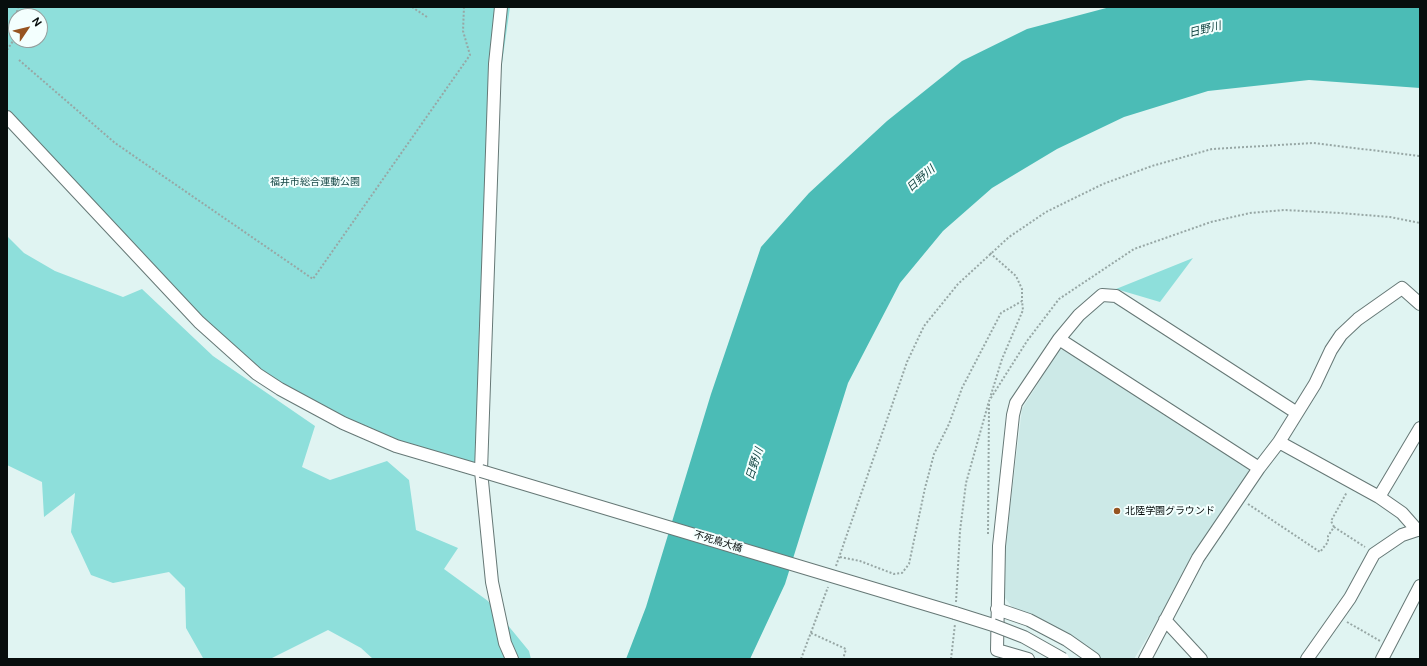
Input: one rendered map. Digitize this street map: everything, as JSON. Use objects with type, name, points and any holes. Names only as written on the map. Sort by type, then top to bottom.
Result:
[{"type":"street","points":[[501,7],[495,64],[481,471],[492,582],[505,643],[512,659]]},
{"type":"street","name":"不死鳥大橋","points":[[7,117],[199,322],[257,374],[280,389],[343,423],[396,446],[955,613],[1024,637],[1064,659]]},
{"type":"street","points":[[1146,659],[1198,558],[1238,498],[1279,442],[1314,384],[1331,350],[1341,335],[1358,319],[1402,288],[1420,304]]},
{"type":"street","points":[[1028,659],[997,650],[999,546],[1013,414],[1016,403],[1059,339],[1079,315],[1102,294],[1116,296],[1297,413]]},
{"type":"street","points":[[1059,339],[1259,468]]},
{"type":"street","points":[[1379,497],[1420,428]]},
{"type":"street","points":[[1279,442],[1379,497],[1402,514],[1418,530],[1402,535],[1374,554],[1350,598],[1307,659]]},
{"type":"street","points":[[1382,659],[1420,586]]},
{"type":"street","points":[[997,608],[1029,620],[1061,636],[1094,659]]},
{"type":"street","points":[[1165,620],[1201,659]]},
{"type":"path","points":[[412,7],[427,17]]},
{"type":"path","points":[[19,60],[114,143],[313,279],[470,55],[462,30],[464,7]]},
{"type":"path","points":[[834,571],[907,362],[924,326],[958,284],[1009,237],[1046,212],[1103,184],[1152,166],[1212,149],[1313,143],[1420,156]]},
{"type":"path","points":[[999,546],[989,542],[987,525],[989,401],[1028,341],[1058,300],[1134,249],[1211,222],[1250,213],[1277,211],[1383,216],[1420,223]]},
{"type":"path","points":[[951,659],[960,531],[966,483],[1002,359],[1023,310],[1022,289],[1016,276],[990,254]]},
{"type":"path","points":[[840,557],[860,561],[894,574],[902,573],[909,564],[924,488],[934,454],[949,424],[962,388],[1001,313],[1022,301]]},
{"type":"path","points":[[1352,482],[1331,521],[1334,527],[1374,554]]},
{"type":"path","points":[[1238,498],[1320,552],[1328,542],[1328,536],[1334,527]]},
{"type":"path","points":[[801,659],[829,585]]},
{"type":"path","points":[[1337,617],[1389,646]]},
{"type":"path","points":[[810,633],[846,649],[842,659]]},
{"type":"shaded area","name":"北陸学園グラウンド","points":[[1069,349],[1247,465],[1249,472],[1134,659],[1102,659],[1097,654],[1013,608],[1005,598],[1005,549],[1022,409],[1059,350]]},
{"type":"green space","name":"福井市総合運動公園","points":[[7,7],[510,7],[493,126],[481,471],[343,423],[300,393],[257,374],[7,117]]},
{"type":"green space","points":[[7,236],[24,253],[55,271],[123,297],[142,289],[213,356],[315,426],[302,467],[330,480],[387,461],[409,480],[416,530],[458,548],[444,569],[488,601],[529,651],[531,659],[373,659],[361,648],[328,630],[270,659],[206,659],[203,658],[186,628],[185,588],[169,572],[113,583],[91,575],[71,532],[75,493],[44,517],[42,482],[7,465]]},
{"type":"green space","points":[[1193,258],[1160,302],[1116,289]]},
{"type":"water","name":"日野川","points":[[1110,7],[1420,7],[1420,88],[1309,80],[1208,91],[1124,117],[1057,149],[992,188],[943,231],[900,283],[848,383],[785,584],[750,659],[626,659],[646,607],[711,394],[761,247],[809,193],[887,121],[962,61],[1027,29]]},
{"type":"place","name":"北陸学園グラウンド","points":[[1117,511]]}]
